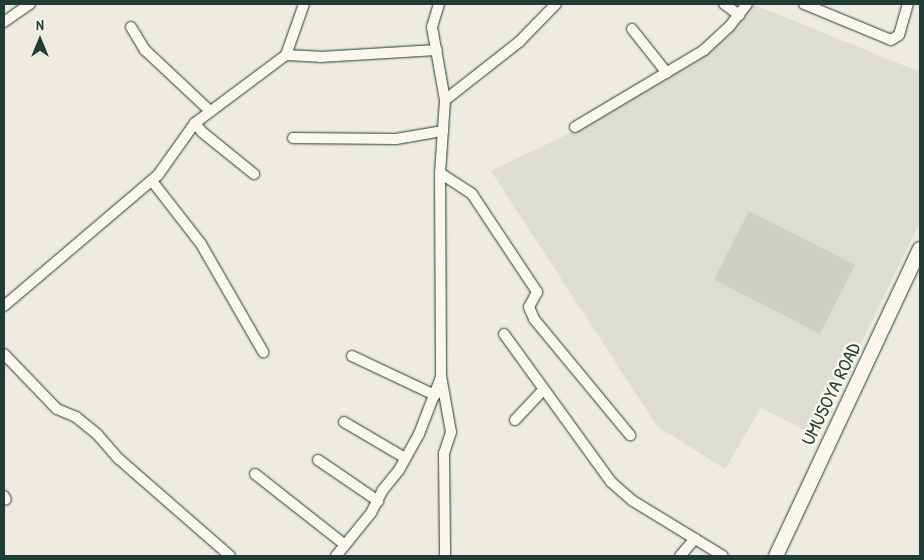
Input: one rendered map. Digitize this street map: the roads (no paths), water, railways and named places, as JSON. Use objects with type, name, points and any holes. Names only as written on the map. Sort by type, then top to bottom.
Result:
[{"type":"main road","name":"UMUSOYA ROAD","points":[[776,556],[920,249]]},
{"type":"street","points":[[4,22],[30,4]]},
{"type":"street","points":[[4,306],[152,181],[195,123],[286,55],[304,4]]},
{"type":"street","points":[[439,4],[432,27],[445,100],[440,173],[441,376],[451,432],[444,453],[445,556]]},
{"type":"street","points":[[445,100],[519,42],[556,4]]},
{"type":"street","points":[[724,4],[739,16]]},
{"type":"street","points":[[575,127],[704,50],[739,16],[748,4]]},
{"type":"street","points":[[804,4],[891,40],[899,35],[908,4]]},
{"type":"street","points":[[131,27],[145,50],[210,111]]},
{"type":"street","points":[[632,29],[663,71],[668,73]]},
{"type":"street","points":[[286,55],[320,57],[436,50]]},
{"type":"street","points":[[195,123],[202,132],[254,174]]},
{"type":"street","points":[[294,138],[396,138],[443,131]]},
{"type":"street","points":[[440,173],[472,194],[537,292],[529,307],[534,320],[630,435]]},
{"type":"street","points":[[152,181],[201,244],[263,352]]},
{"type":"street","points":[[504,334],[611,482],[633,501],[723,556]]},
{"type":"street","points":[[4,354],[57,409],[76,417],[97,434],[119,459],[230,556]]},
{"type":"street","points":[[352,356],[435,395]]},
{"type":"street","points":[[336,556],[371,513],[405,458],[435,395],[441,376]]},
{"type":"street","points":[[515,420],[544,389]]},
{"type":"street","points":[[344,422],[405,458]]},
{"type":"street","points":[[318,460],[378,501]]},
{"type":"street","points":[[254,474],[344,544]]},
{"type":"street","points":[[680,556],[695,539]]}]
